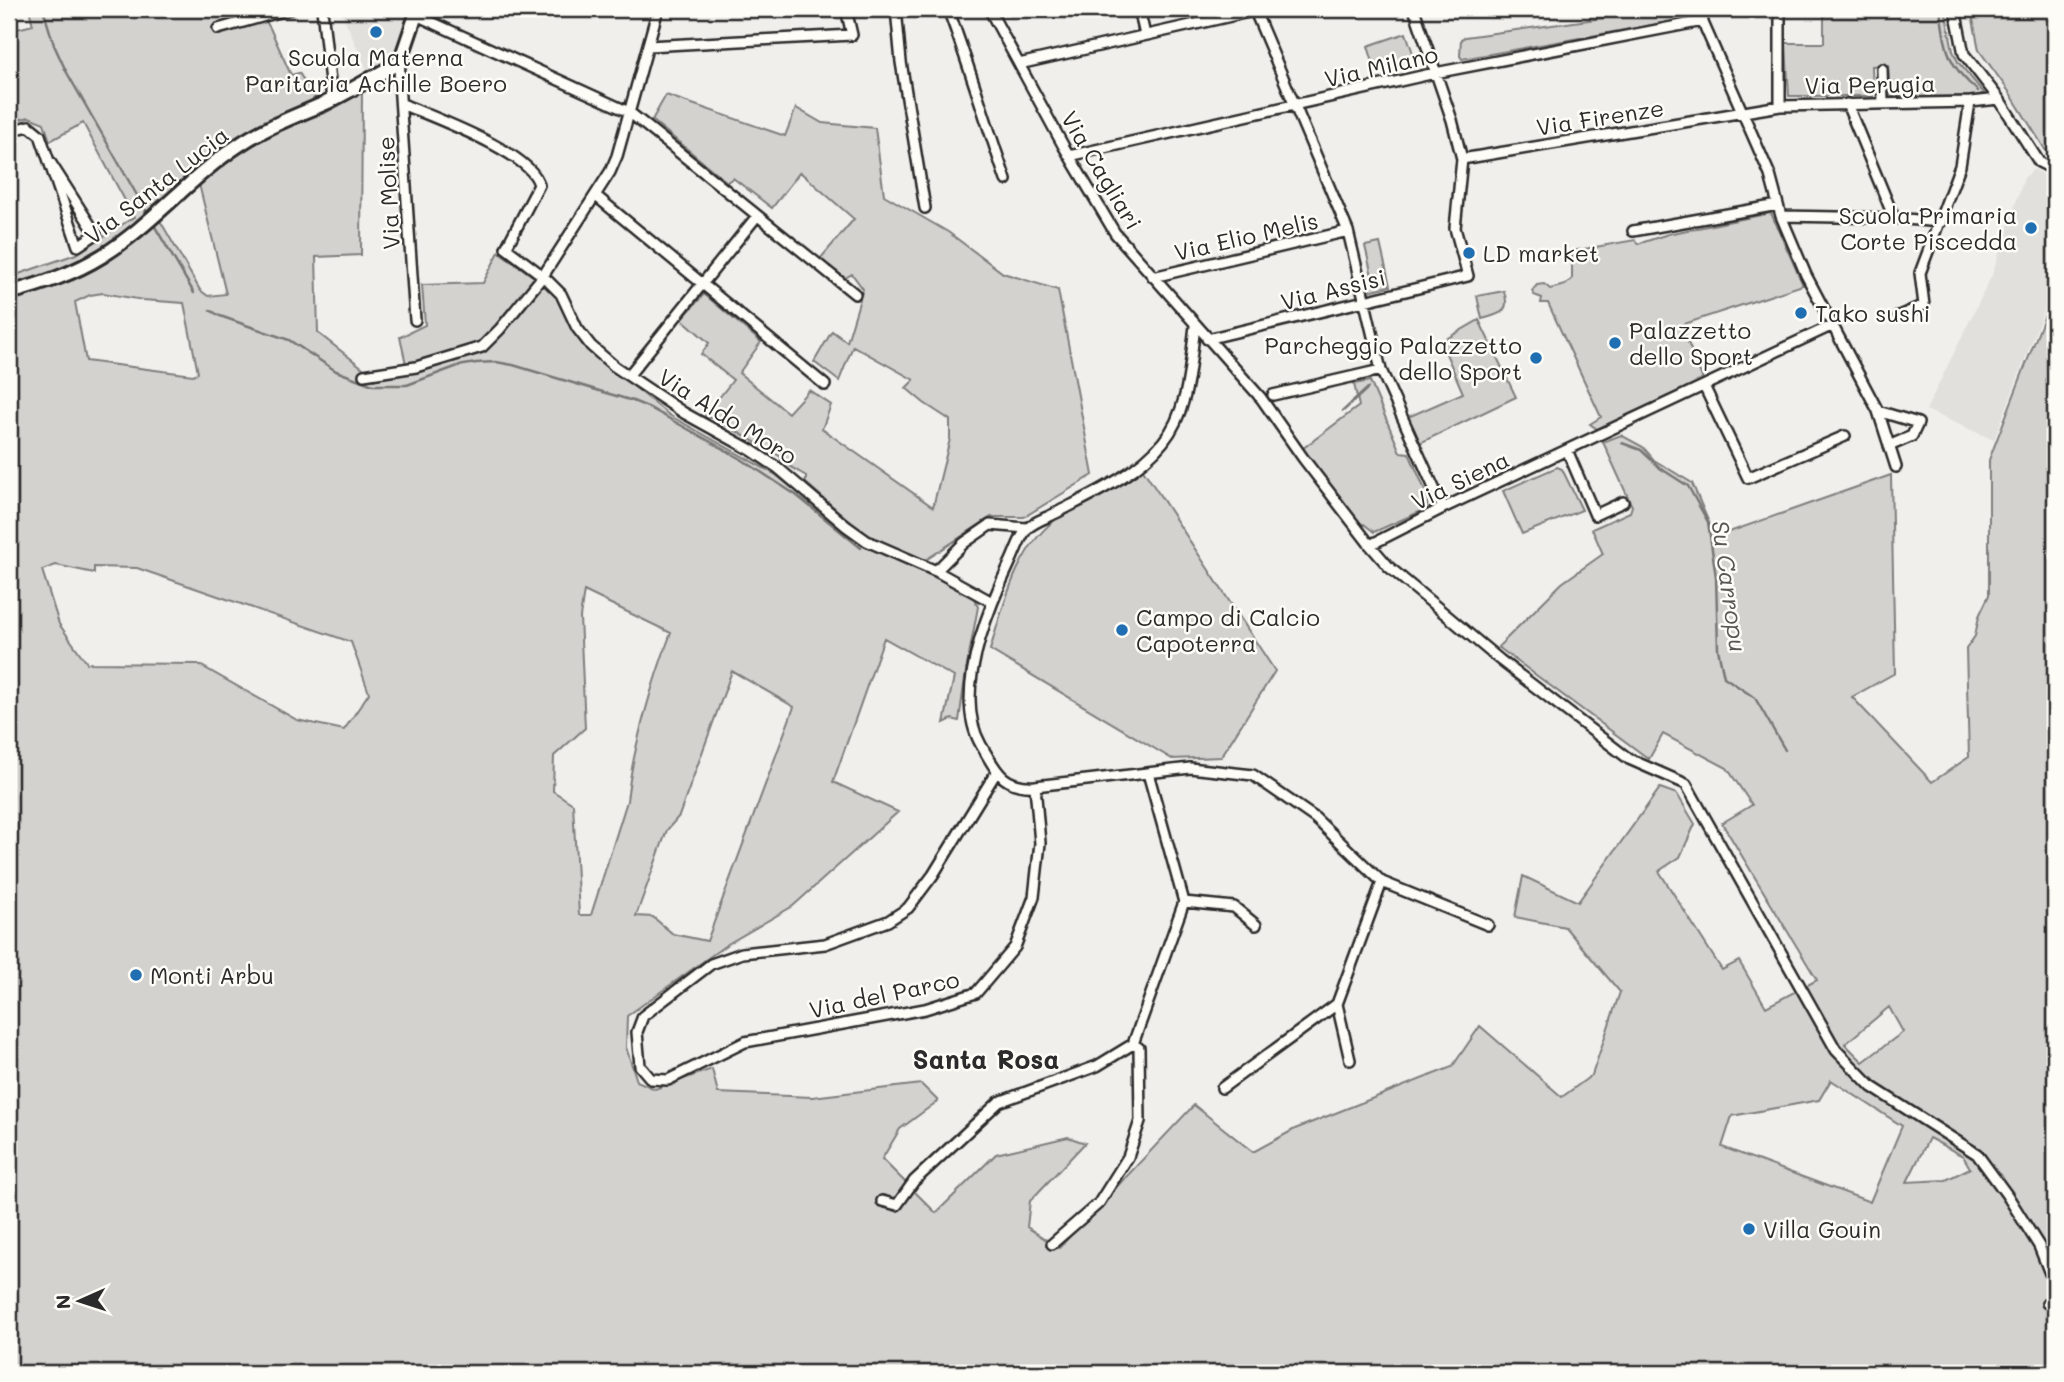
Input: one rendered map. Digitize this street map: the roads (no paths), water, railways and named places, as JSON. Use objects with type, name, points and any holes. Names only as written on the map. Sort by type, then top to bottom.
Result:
[{"type":"street","points":[[218,29],[290,9]]},
{"type":"street","points":[[323,9],[331,100]]},
{"type":"street","points":[[648,46],[852,35],[846,9]]},
{"type":"street","points":[[895,9],[925,208]]},
{"type":"street","points":[[948,9],[1006,180]]},
{"type":"street","name":"Via Cagliari","points":[[989,9],[1069,156],[1115,233],[1261,398],[1370,545],[1389,567],[1500,660],[1629,759],[1686,784],[1836,1050],[1872,1087],[1977,1154],[2039,1246],[2055,1286]]},
{"type":"street","points":[[1139,9],[1145,35]]},
{"type":"street","points":[[1019,64],[1257,9],[1294,106],[1348,231],[1381,370],[1444,508]]},
{"type":"street","points":[[1414,9],[1452,120],[1462,159]]},
{"type":"street","points":[[1697,9],[1770,175],[1781,216],[1806,275],[1878,411],[1896,467]]},
{"type":"street","points":[[1780,9],[1780,106]]},
{"type":"street","points":[[1955,9],[1964,54],[1999,99],[2039,162],[2055,170]]},
{"type":"street","points":[[365,375],[416,367],[482,347],[543,276],[596,196],[617,156],[648,46],[654,10]]},
{"type":"street","points":[[400,62],[417,12],[629,112],[855,294]]},
{"type":"street","name":"Via Milano","points":[[1069,156],[1435,74],[1703,21]]},
{"type":"street","name":"Via Santa Lucia","points":[[9,293],[69,274],[105,254],[203,171],[240,144],[331,100],[400,62]]},
{"type":"street","name":"Via Molise","points":[[400,62],[415,320]]},
{"type":"street","points":[[1882,69],[1883,103]]},
{"type":"street","name":"Via Perugia","points":[[1743,113],[1780,106],[1999,99]]},
{"type":"street","points":[[1899,316],[1924,305],[1920,273],[1960,166],[1970,102]]},
{"type":"street","name":"Via Aldo Moro","points":[[402,104],[508,151],[533,172],[539,185],[506,248],[543,276],[561,294],[577,328],[591,346],[684,413],[778,468],[867,541],[936,571],[992,601]]},
{"type":"street","points":[[1847,104],[1894,218]]},
{"type":"street","name":"Via Firenze","points":[[1462,159],[1743,113]]},
{"type":"street","points":[[9,131],[29,126],[40,135],[78,246],[96,234],[50,162]]},
{"type":"street","name":"Via Assisi","points":[[1207,339],[1468,276],[1455,228],[1462,159]]},
{"type":"street","points":[[596,196],[825,385]]},
{"type":"street","points":[[1633,231],[1778,205]]},
{"type":"street","points":[[629,375],[757,216]]},
{"type":"street","points":[[1781,216],[1894,218],[1941,222]]},
{"type":"street","name":"Via Elio Melis","points":[[1153,277],[1348,231]]},
{"type":"street","name":"Via Siena","points":[[1370,545],[1832,325]]},
{"type":"street","points":[[936,571],[964,542],[990,525],[1027,528],[1143,463],[1165,440],[1180,414],[1195,326]]},
{"type":"street","points":[[1273,395],[1381,370]]},
{"type":"street","points":[[1704,386],[1748,478],[1845,436]]},
{"type":"street","points":[[1878,411],[1918,424],[1912,436],[1889,446]]},
{"type":"street","points":[[1567,450],[1595,515],[1623,502]]},
{"type":"street","points":[[1027,528],[992,601],[975,662],[970,709],[972,725],[997,771],[1009,783],[1016,786],[1035,786],[1190,768],[1253,775],[1315,818],[1382,882],[1488,925]]},
{"type":"street","name":"Via del Parco","points":[[997,771],[933,875],[908,908],[898,915],[825,944],[742,953],[711,964],[643,1016],[638,1032],[640,1066],[651,1079],[668,1080],[745,1042],[925,1009],[976,993],[1015,947],[1034,897],[1040,843],[1035,786]]},
{"type":"street","points":[[882,1201],[897,1205],[914,1181],[999,1102],[1097,1066],[1133,1044],[1184,902],[1148,773]]},
{"type":"street","points":[[1350,1059],[1337,1004],[1382,882]]},
{"type":"street","points":[[1184,902],[1234,907],[1256,925]]},
{"type":"street","points":[[1222,1088],[1337,1004]]},
{"type":"street","points":[[1052,1244],[1098,1203],[1128,1157],[1140,1121],[1139,1048],[1133,1044]]},
{"type":"waterway","points":[[43,9],[54,45],[66,71],[146,211]]},
{"type":"waterway","points":[[1940,9],[1953,64],[1978,91]]},
{"type":"waterway","points":[[154,225],[194,293]]},
{"type":"waterway","points":[[210,310],[289,340],[336,371],[373,385],[407,385],[458,366],[496,362],[633,401],[738,457],[796,495],[861,548]]},
{"type":"waterway","points":[[1343,411],[1368,388]]},
{"type":"waterway","name":"Su Carropu","points":[[1622,443],[1641,450],[1660,468],[1688,486],[1708,522],[1716,577],[1718,649],[1724,677],[1755,698],[1785,750]]},
{"type":"place","name":"Scuola Materna Paritaria Achille Boero","points":[[376,32]]},
{"type":"place","name":"Scuola Primaria Corte Piscedda","points":[[2031,228]]},
{"type":"place","name":"LD market","points":[[1469,253]]},
{"type":"place","name":"Tako sushi","points":[[1801,313]]},
{"type":"place","name":"Palazzetto dello Sport","points":[[1615,343]]},
{"type":"place","name":"Parcheggio Palazzetto dello Sport","points":[[1536,358]]},
{"type":"place","name":"Campo di Calcio Capoterra","points":[[1122,630]]},
{"type":"place","name":"Monti Arbu","points":[[136,975]]},
{"type":"place","name":"Villa Gouin","points":[[1749,1229]]},
{"type":"district","name":"Santa Rosa","points":[[986,1059]]}]
